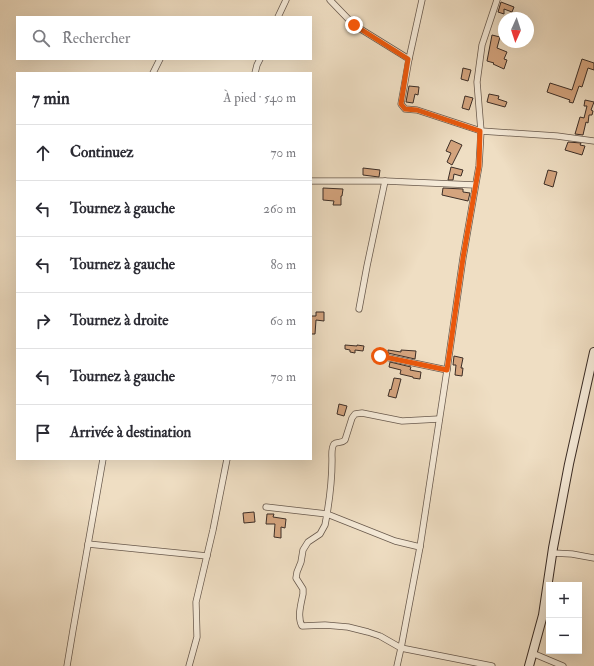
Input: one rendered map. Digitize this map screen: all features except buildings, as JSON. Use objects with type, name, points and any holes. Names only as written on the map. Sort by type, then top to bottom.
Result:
[{"type":"street","points":[[278,16],[286,0]]},
{"type":"street","points":[[330,0],[354,25],[408,59]]},
{"type":"street","points":[[422,0],[408,59],[401,104],[405,109],[417,110],[480,131],[556,136],[594,141]]},
{"type":"street","points":[[397,666],[420,547],[463,258],[479,166],[480,131],[477,82],[482,45],[496,0]]},
{"type":"street","points":[[154,72],[160,60]]},
{"type":"street","points":[[255,72],[260,60]]},
{"type":"street","points":[[312,181],[386,181],[475,185]]},
{"type":"street","points":[[359,309],[386,181]]},
{"type":"street","points":[[380,356],[447,370]]},
{"type":"street","points":[[529,666],[543,615],[552,553],[569,464],[593,357]]},
{"type":"street","points":[[439,419],[402,421],[362,413],[355,414],[352,418],[345,440],[343,442],[336,443],[332,450],[330,497],[325,526],[320,534],[308,542],[303,550],[301,562],[297,572],[296,578],[303,589],[299,619],[300,625],[348,627],[380,636],[401,648],[492,666]]},
{"type":"street","points":[[67,666],[103,460]]},
{"type":"street","points":[[189,666],[197,637],[196,602],[227,460]]},
{"type":"street","points":[[266,507],[327,514],[395,541],[420,547]]},
{"type":"street","points":[[88,544],[207,556]]},
{"type":"street","points":[[552,553],[572,554],[594,558]]},
{"type":"street","points":[[532,654],[562,666]]},
{"type":"route","points":[[354,25],[408,59],[401,104],[405,109],[417,110],[480,131],[479,166],[463,258],[447,370],[380,356]]}]
